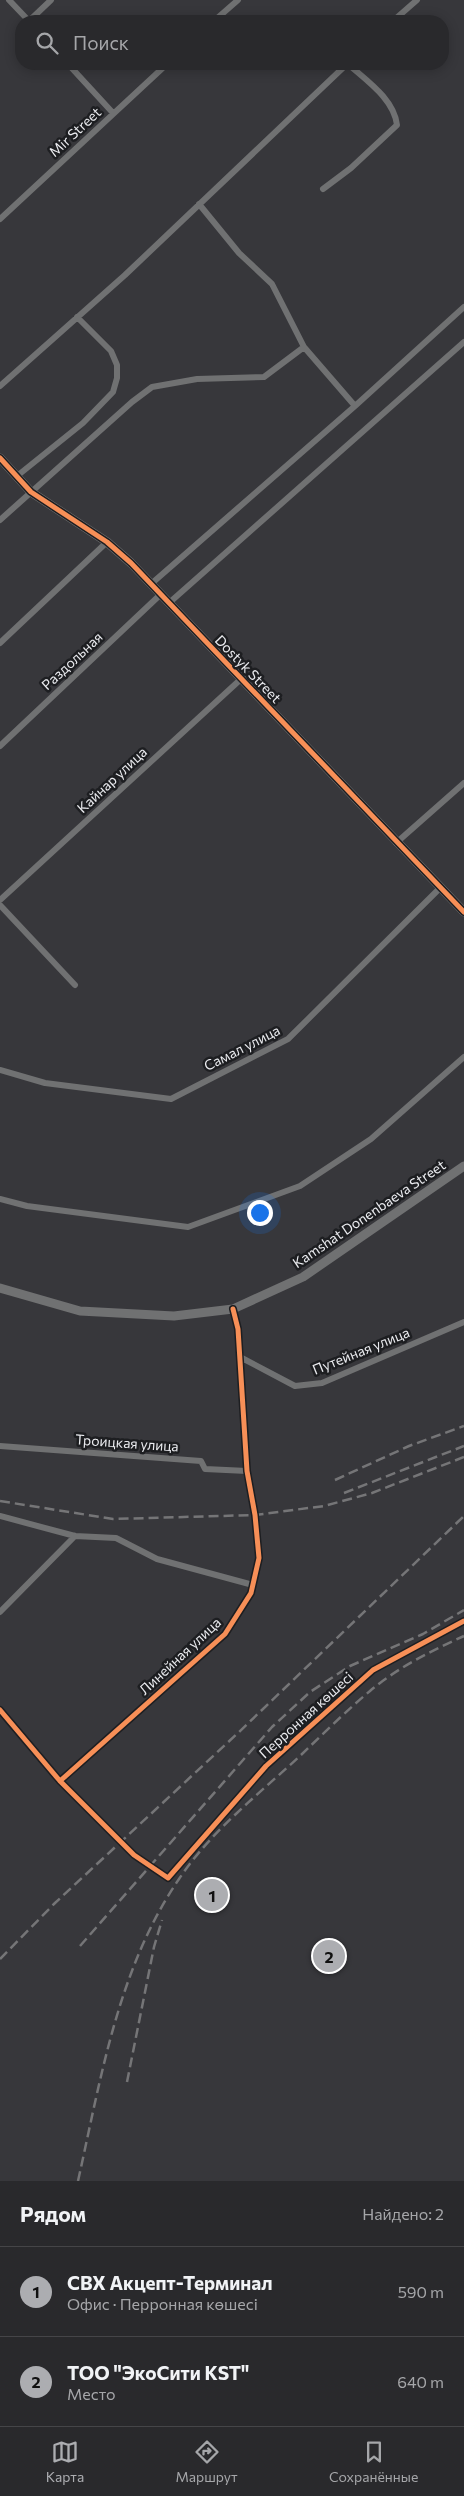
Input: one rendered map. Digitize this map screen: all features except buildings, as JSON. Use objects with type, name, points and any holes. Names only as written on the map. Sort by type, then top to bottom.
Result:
[{"type":"street","points":[[9,0],[23,15]]},
{"type":"street","points":[[35,15],[51,0]]},
{"type":"street","points":[[221,15],[238,0]]},
{"type":"street","points":[[400,15],[416,0]]},
{"type":"street","points":[[74,70],[113,113]]},
{"type":"street","name":"Mir Street","points":[[1,214],[160,70]]},
{"type":"street","points":[[0,386],[78,317],[342,70]]},
{"type":"street","points":[[323,189],[351,168],[397,125],[396,113],[375,88],[355,70]]},
{"type":"street","points":[[199,204],[240,254],[272,284],[304,347],[355,406]]},
{"type":"street","points":[[151,584],[355,406],[464,307]]},
{"type":"street","points":[[17,476],[83,423],[113,392],[117,378],[117,364],[111,351],[78,317]]},
{"type":"street","points":[[169,603],[464,342]]},
{"type":"street","points":[[0,520],[152,387],[197,379],[264,376],[304,347]]},
{"type":"street","name":"Dostyk Street","points":[[0,458],[31,492],[106,542],[151,584],[396,843],[464,912]]},
{"type":"street","points":[[0,643],[106,542]]},
{"type":"street","name":"Раздольная","points":[[0,746],[161,594]]},
{"type":"street","name":"Кайнар улица","points":[[0,900],[241,679]]},
{"type":"street","points":[[396,843],[464,783]]},
{"type":"street","name":"Самал улица","points":[[0,1070],[45,1083],[171,1098],[288,1039],[440,888]]},
{"type":"street","points":[[0,905],[75,985]]},
{"type":"street","points":[[0,1199],[26,1206],[188,1227],[300,1186],[371,1139],[464,1056]]},
{"type":"street","name":"Kamshat Donenbaeva Street","points":[[0,1288],[80,1311],[174,1316],[233,1308],[303,1277],[464,1166]]},
{"type":"street","name":"Линейная улица","points":[[60,1781],[225,1634],[251,1593],[258,1558],[247,1471],[238,1329],[233,1308]]},
{"type":"street","name":"Путейная улица","points":[[240,1357],[295,1386],[322,1383],[464,1322]]},
{"type":"street","name":"Троицкая улица","points":[[0,1446],[201,1461],[205,1469],[247,1471]]},
{"type":"street","points":[[0,1516],[75,1536],[116,1538],[157,1559],[252,1585]]},
{"type":"street","points":[[0,1612],[75,1536]]},
{"type":"street","name":"Перронная көшесі","points":[[60,1781],[134,1855],[168,1878],[266,1766],[373,1670],[464,1621]]},
{"type":"street","points":[[0,1710],[60,1781]]},
{"type":"railway","points":[[335,1480],[409,1446],[464,1426]]},
{"type":"railway","points":[[344,1493],[464,1446]]},
{"type":"railway","points":[[0,1501],[113,1519],[255,1515],[324,1506],[372,1493],[464,1457]]},
{"type":"railway","points":[[0,1959],[55,1903],[239,1732],[464,1516]]},
{"type":"railway","points":[[80,1946],[272,1727],[310,1692],[350,1666],[423,1634],[464,1610]]},
{"type":"railway","points":[[78,2181],[104,2064],[126,1987],[158,1913],[179,1879],[206,1845],[236,1814],[361,1699],[403,1667],[464,1636]]},
{"type":"railway","points":[[127,2082],[154,1947],[162,1920]]},
{"type":"cycle path","points":[[0,458],[31,492],[107,542],[131,563],[464,912]]},
{"type":"cycle path","points":[[60,1781],[225,1634],[251,1593],[259,1558],[255,1515],[247,1471],[238,1329],[233,1309]]},
{"type":"cycle path","points":[[0,1710],[60,1781],[134,1855],[168,1878],[266,1766],[373,1670],[464,1621]]},
{"type":"place","name":"СВХ Акцепт-Терминал","points":[[212,1895]]},
{"type":"place","name":"ТОО \"ЭкоСити KST\"","points":[[329,1956]]}]
